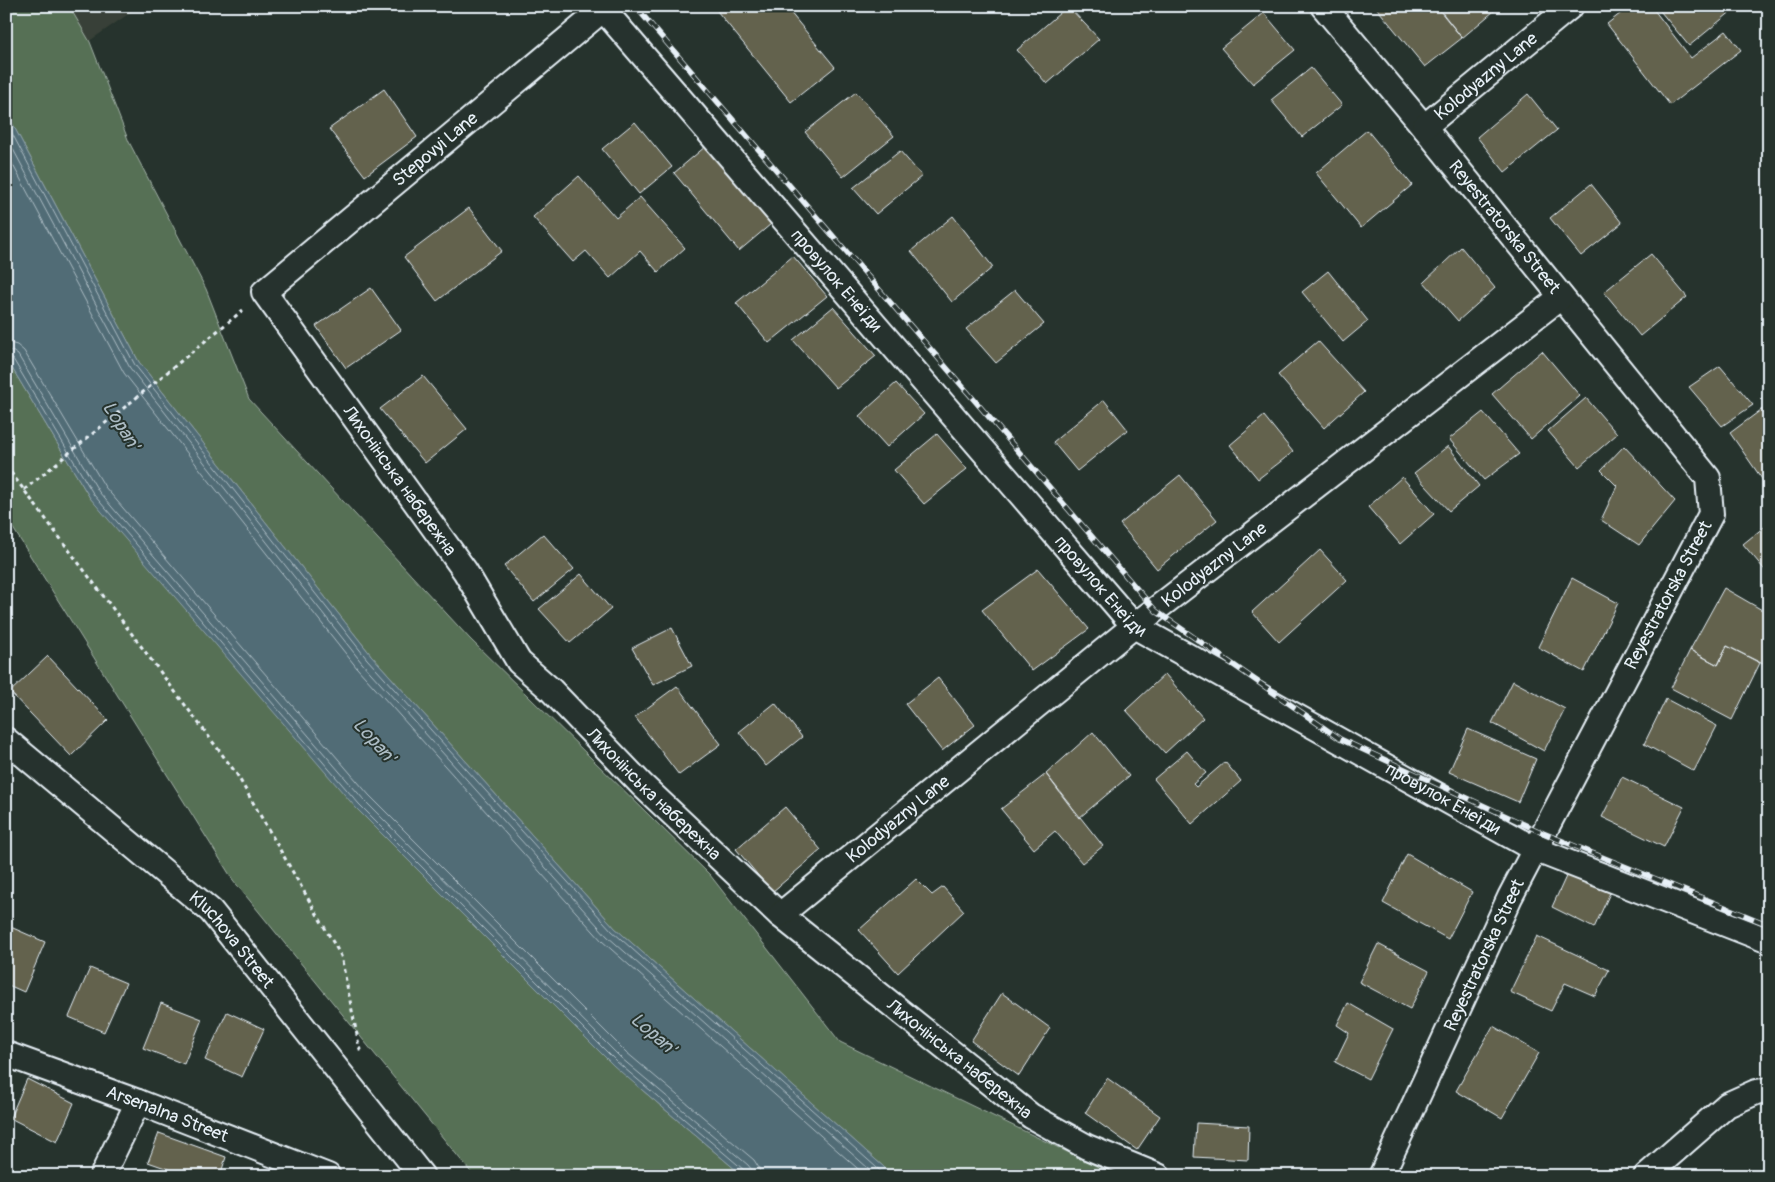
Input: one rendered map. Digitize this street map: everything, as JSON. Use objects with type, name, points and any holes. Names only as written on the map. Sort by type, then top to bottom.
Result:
[{"type":"street","name":"Reyestratorska Street","points":[[1323,6],[1424,127],[1708,478],[1711,514],[1534,849],[1384,1175]]},
{"type":"street","name":"Kolodyazny Lane","points":[[1424,127],[1571,6]]},
{"type":"street","name":"Stepovyi Lane","points":[[264,292],[605,8]]},
{"type":"street","name":"провулок Енеїди","points":[[605,8],[1134,626],[1534,849],[1769,941]]},
{"type":"street","name":"Лихонінська набережна","points":[[264,292],[464,571],[520,662],[552,690],[642,785],[780,915],[1031,1116],[1087,1147],[1158,1176]]},
{"type":"street","name":"Kolodyazny Lane","points":[[780,915],[1134,626],[1561,297]]},
{"type":"street","name":"Kluchova Street","points":[[6,740],[211,911],[422,1176]]},
{"type":"street","name":"Arsenalna Street","points":[[6,1054],[138,1102],[328,1176]]},
{"type":"street","points":[[1646,1176],[1727,1105],[1756,1092],[1769,1090]]},
{"type":"street","points":[[102,1176],[138,1102]]},
{"type":"path","points":[[24,490],[245,308]]},
{"type":"path","points":[[6,466],[236,774],[341,956],[362,1060]]},
{"type":"shaded area","points":[[64,6],[140,6],[85,44]]},
{"type":"green space","points":[[6,6],[69,6],[90,42],[129,142],[206,289],[249,399],[470,639],[710,875],[840,1042],[1117,1176],[894,1176],[615,928],[371,655],[139,362],[6,109]]},
{"type":"green space","points":[[6,358],[90,498],[641,1089],[743,1176],[474,1176],[233,880],[6,517]]},
{"type":"water","name":"Lopan'","points":[[6,109],[139,362],[371,655],[615,928],[894,1176],[743,1176],[614,1066],[356,808],[90,498],[6,358]]},
{"type":"building","points":[[713,6],[785,6],[835,67],[791,102]]},
{"type":"building","points":[[1068,6],[1099,39],[1047,84],[1017,50]]},
{"type":"building","points":[[1375,6],[1436,6],[1462,38],[1425,67]]},
{"type":"building","points":[[1437,6],[1500,6],[1462,38]]},
{"type":"building","points":[[1630,6],[1651,6],[1691,58],[1726,31],[1741,50],[1670,105],[1607,24]]},
{"type":"building","points":[[1656,6],[1738,6],[1689,46]]},
{"type":"building","points":[[1264,13],[1295,50],[1253,84],[1221,48]]},
{"type":"building","points":[[1311,68],[1342,105],[1302,137],[1271,100]]},
{"type":"building","points":[[384,89],[417,137],[365,176],[329,129]]},
{"type":"building","points":[[856,92],[894,136],[843,177],[805,132]]},
{"type":"building","points":[[1528,94],[1557,130],[1505,172],[1477,137]]},
{"type":"building","points":[[635,122],[672,167],[639,194],[602,149]]},
{"type":"building","points":[[1367,130],[1412,185],[1361,228],[1316,173]]},
{"type":"building","points":[[706,146],[771,224],[739,251],[674,173]]},
{"type":"building","points":[[900,151],[922,176],[876,214],[853,188]]},
{"type":"building","points":[[579,176],[616,218],[640,197],[685,248],[658,272],[640,251],[610,278],[586,251],[573,262],[533,217]]},
{"type":"building","points":[[1591,184],[1622,223],[1581,256],[1550,218]]},
{"type":"building","points":[[469,208],[502,251],[437,301],[404,257]]},
{"type":"building","points":[[953,216],[993,267],[952,302],[911,251]]},
{"type":"building","points":[[1461,247],[1495,288],[1458,321],[1424,282]]},
{"type":"building","points":[[1651,254],[1687,297],[1640,336],[1604,292]]},
{"type":"building","points":[[793,256],[827,296],[769,343],[736,303]]},
{"type":"building","points":[[1328,271],[1368,321],[1343,342],[1302,292]]},
{"type":"building","points":[[371,288],[401,330],[346,368],[316,326]]},
{"type":"building","points":[[1015,290],[1044,324],[996,363],[966,329]]},
{"type":"building","points":[[833,307],[876,356],[836,388],[793,340]]},
{"type":"building","points":[[1318,341],[1364,392],[1324,428],[1278,375]]},
{"type":"building","points":[[1542,351],[1580,396],[1531,439],[1492,394]]},
{"type":"building","points":[[1720,366],[1753,405],[1722,426],[1689,387]]},
{"type":"building","points":[[423,376],[467,429],[425,463],[380,409]]},
{"type":"building","points":[[896,383],[924,414],[887,447],[859,416]]},
{"type":"building","points":[[1586,398],[1617,434],[1579,467],[1548,431]]},
{"type":"building","points":[[1104,400],[1128,430],[1077,471],[1053,442]]},
{"type":"building","points":[[1769,404],[1769,489],[1730,433]]},
{"type":"building","points":[[1483,412],[1519,454],[1484,480],[1449,439]]},
{"type":"building","points":[[1264,416],[1293,452],[1258,479],[1230,445]]},
{"type":"building","points":[[937,434],[967,469],[924,504],[894,470]]},
{"type":"building","points":[[1448,446],[1479,486],[1449,511],[1414,473]]},
{"type":"building","points":[[1624,446],[1675,501],[1639,545],[1601,520],[1617,486],[1601,470]]},
{"type":"building","points":[[1180,475],[1217,520],[1157,569],[1120,524]]},
{"type":"building","points":[[1402,477],[1434,514],[1400,544],[1368,507]]},
{"type":"building","points":[[1769,523],[1769,575],[1743,544]]},
{"type":"building","points":[[543,534],[574,569],[534,602],[504,566]]},
{"type":"building","points":[[1320,550],[1347,580],[1279,642],[1252,612]]},
{"type":"building","points":[[1038,569],[1089,629],[1032,671],[982,610]]},
{"type":"building","points":[[581,574],[611,609],[570,643],[539,609]]},
{"type":"building","points":[[1572,578],[1618,603],[1584,672],[1538,647]]},
{"type":"building","points":[[1724,588],[1769,614],[1769,667],[1727,646],[1718,665],[1690,650]]},
{"type":"building","points":[[672,628],[692,666],[653,685],[632,648]]},
{"type":"building","points":[[1727,646],[1760,663],[1732,720],[1671,688],[1690,650],[1718,665]]},
{"type":"building","points":[[48,656],[108,720],[71,756],[10,692]]},
{"type":"building","points":[[1165,674],[1203,718],[1165,753],[1126,710]]},
{"type":"building","points":[[938,678],[975,725],[942,751],[905,704]]},
{"type":"building","points":[[1513,681],[1565,709],[1544,751],[1492,723]]},
{"type":"building","points":[[677,686],[721,744],[679,775],[635,717]]},
{"type":"building","points":[[1666,699],[1717,726],[1694,771],[1644,744]]},
{"type":"building","points":[[775,703],[802,737],[766,766],[739,732]]},
{"type":"building","points":[[1468,729],[1536,759],[1518,802],[1449,772]]},
{"type":"building","points":[[1093,732],[1129,776],[1079,818],[1046,774]]},
{"type":"building","points":[[1187,751],[1206,773],[1193,784],[1196,787],[1225,762],[1241,781],[1192,824],[1154,779]]},
{"type":"building","points":[[1046,774],[1103,846],[1082,863],[1055,831],[1034,849],[1001,809]]},
{"type":"building","points":[[1622,777],[1684,807],[1664,847],[1602,817]]},
{"type":"building","points":[[785,807],[821,850],[772,892],[736,849]]},
{"type":"building","points":[[1407,854],[1472,892],[1448,939],[1383,903]]},
{"type":"building","points":[[1568,872],[1610,893],[1594,928],[1552,907]]},
{"type":"building","points":[[916,879],[932,895],[943,887],[964,911],[898,973],[859,930]]},
{"type":"building","points":[[6,925],[45,942],[24,992],[6,984]]},
{"type":"building","points":[[1537,936],[1609,970],[1595,996],[1565,983],[1551,1011],[1510,992]]},
{"type":"building","points":[[1378,944],[1429,971],[1410,1009],[1359,982]]},
{"type":"building","points":[[90,968],[126,983],[104,1032],[69,1017]]},
{"type":"building","points":[[1002,993],[1050,1028],[1019,1076],[971,1041]]},
{"type":"building","points":[[161,1003],[202,1019],[184,1064],[143,1048]]},
{"type":"building","points":[[1348,1003],[1393,1029],[1368,1079],[1335,1062],[1349,1033],[1337,1025]]},
{"type":"building","points":[[227,1012],[264,1029],[242,1077],[205,1060]]},
{"type":"building","points":[[1493,1026],[1539,1053],[1502,1118],[1456,1091]]},
{"type":"building","points":[[1107,1078],[1160,1116],[1137,1150],[1085,1113]]},
{"type":"building","points":[[27,1079],[74,1103],[57,1142],[10,1118]]},
{"type":"building","points":[[1196,1123],[1249,1126],[1248,1160],[1194,1157]]},
{"type":"building","points":[[159,1133],[226,1157],[220,1176],[188,1176],[148,1162]]},
{"type":"railway","points":[[635,6],[1156,611],[1340,739],[1543,833],[1769,925]]}]
